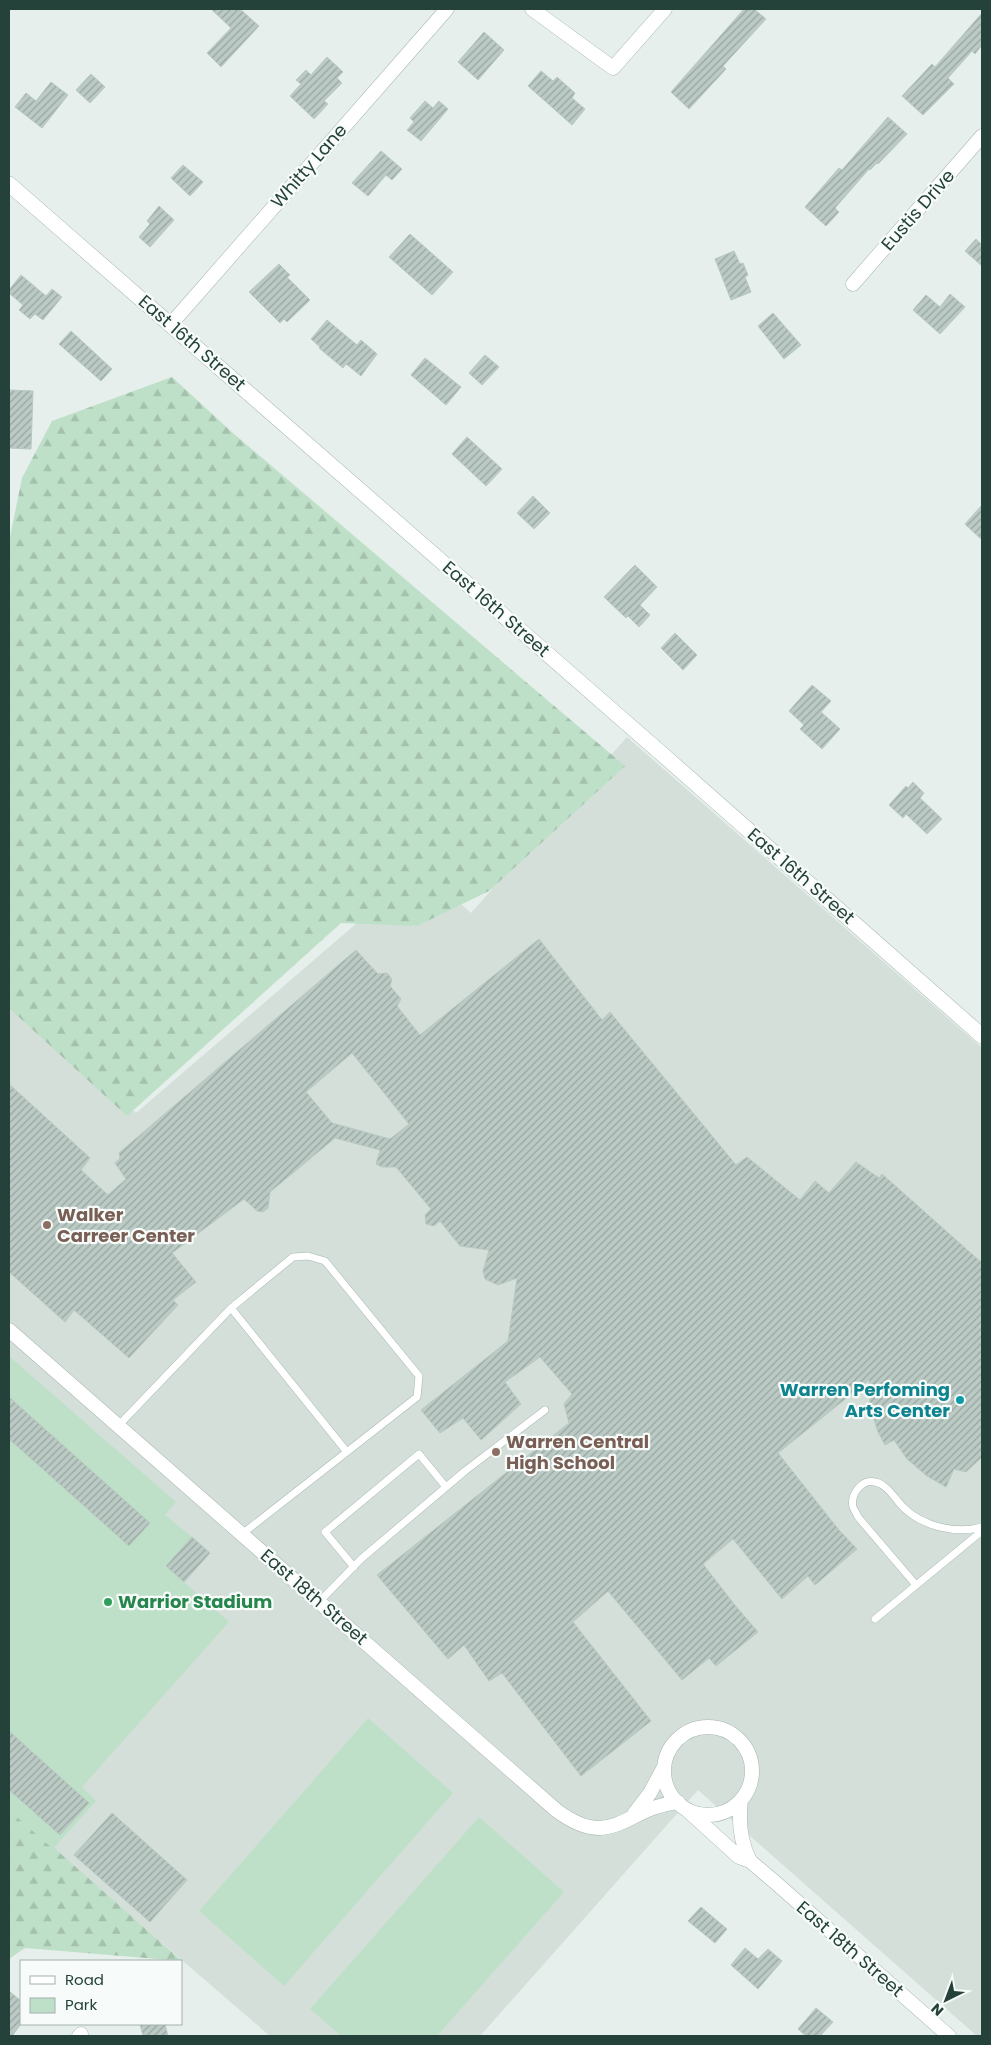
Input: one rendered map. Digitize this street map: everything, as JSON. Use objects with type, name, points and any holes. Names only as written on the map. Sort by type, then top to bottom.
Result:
[{"type":"street","name":"Whitty Lane","points":[[171,324],[447,9]]},
{"type":"street","points":[[532,9],[613,68],[665,9]]},
{"type":"street","name":"Eustis Drive","points":[[853,284],[982,136]]},
{"type":"street","name":"East 16th Street","points":[[9,184],[982,1036]]},
{"type":"street","name":"East 18th Street","points":[[9,1330],[556,1810],[572,1821],[589,1828],[607,1828],[621,1824],[651,1808],[682,1806],[739,1857],[750,1862],[950,2036]]},
{"type":"street","points":[[632,1817],[650,1793],[665,1764],[668,1752],[675,1742],[690,1731],[707,1726],[719,1728],[731,1733],[740,1740],[748,1752],[752,1766],[752,1780],[747,1793],[727,1811],[713,1815],[699,1814],[682,1806],[668,1788],[665,1764]]},
{"type":"street","points":[[741,1800],[739,1817],[742,1841],[750,1862]]},
{"type":"lane","points":[[118,1426],[231,1308],[293,1257],[308,1256],[324,1261],[419,1376],[417,1397],[242,1534]]},
{"type":"lane","points":[[231,1308],[347,1452]]},
{"type":"lane","points":[[319,1602],[354,1567],[446,1487],[545,1410]]},
{"type":"lane","points":[[354,1567],[325,1532],[419,1454],[446,1487]]},
{"type":"lane","points":[[916,1585],[858,1517],[852,1506],[858,1488],[866,1482],[881,1484],[911,1514],[934,1525],[962,1530],[982,1527]]},
{"type":"lane","points":[[875,1619],[982,1531]]},
{"type":"shaded area","name":"Warren Central High School","points":[[627,737],[982,1048],[982,2036],[977,2036],[698,1790],[480,2036],[270,2036],[9,1811],[9,1000],[136,1113],[421,868],[471,913]]},
{"type":"green space","points":[[172,377],[234,434],[625,766],[489,891],[417,926],[341,923],[127,1116],[9,1008],[9,542],[22,478],[52,421]]},
{"type":"green space","name":"Warrior Stadium","points":[[9,1356],[176,1502],[165,1515],[192,1537],[166,1566],[229,1622],[82,1787],[96,1801],[53,1849],[9,1810]]},
{"type":"green space","points":[[368,1718],[453,1793],[284,1986],[199,1911]]},
{"type":"green space","points":[[9,1808],[181,1960],[25,1948],[9,1959]]},
{"type":"green space","points":[[479,1817],[564,1892],[437,2036],[341,2036],[310,2009]]},
{"type":"building","points":[[211,9],[240,9],[259,26],[221,67],[207,53],[231,28]]},
{"type":"building","points":[[744,9],[754,9],[766,19],[723,66],[726,69],[689,109],[671,92]]},
{"type":"building","points":[[982,13],[982,45],[975,54],[972,51],[948,78],[954,84],[923,115],[902,96],[932,64],[935,67]]},
{"type":"building","points":[[484,32],[504,50],[478,80],[458,62]]},
{"type":"building","points":[[327,57],[343,72],[337,78],[342,83],[324,101],[328,104],[314,119],[290,96],[301,84],[296,80],[306,70],[311,75]]},
{"type":"building","points":[[541,71],[553,81],[557,77],[575,93],[572,98],[585,109],[572,125],[528,86]]},
{"type":"building","points":[[91,74],[105,87],[90,103],[76,90]]},
{"type":"building","points":[[51,82],[68,95],[42,128],[15,107],[26,93],[36,101]]},
{"type":"building","points":[[425,101],[433,108],[439,101],[448,109],[421,141],[407,130],[414,122],[410,118]]},
{"type":"building","points":[[888,117],[907,134],[878,164],[869,169],[835,208],[839,212],[826,226],[805,207],[839,168],[842,170]]},
{"type":"building","points":[[381,151],[402,169],[392,180],[386,175],[368,196],[352,183]]},
{"type":"building","points":[[183,165],[203,182],[190,196],[171,178]]},
{"type":"building","points":[[159,206],[174,220],[150,247],[139,237],[150,224],[147,221]]},
{"type":"building","points":[[410,234],[453,272],[432,295],[389,257]]},
{"type":"building","points":[[976,239],[982,245],[982,266],[965,251]]},
{"type":"building","points":[[734,251],[740,264],[743,263],[748,275],[745,277],[751,292],[731,300],[715,259]]},
{"type":"building","points":[[279,264],[290,275],[287,277],[310,300],[287,322],[284,319],[280,323],[249,292]]},
{"type":"building","points":[[21,275],[46,296],[52,289],[62,297],[43,320],[35,314],[30,319],[19,310],[23,305],[9,293],[9,290]]},
{"type":"building","points":[[950,294],[965,307],[940,334],[913,310],[926,295],[940,307]]},
{"type":"building","points":[[773,313],[801,345],[784,359],[758,326]]},
{"type":"building","points":[[327,320],[357,345],[361,340],[377,354],[361,376],[346,364],[343,368],[311,339]]},
{"type":"building","points":[[71,331],[112,369],[101,381],[59,344]]},
{"type":"building","points":[[485,355],[499,367],[482,385],[469,373]]},
{"type":"building","points":[[425,358],[461,387],[446,405],[411,375]]},
{"type":"building","points":[[9,390],[33,391],[31,449],[9,448]]},
{"type":"building","points":[[467,437],[502,469],[486,486],[452,454]]},
{"type":"building","points":[[533,496],[550,513],[534,529],[517,513]]},
{"type":"building","points":[[982,505],[982,540],[965,524]]},
{"type":"building","points":[[635,565],[657,587],[640,605],[650,615],[639,627],[628,616],[626,618],[604,597]]},
{"type":"building","points":[[675,633],[697,655],[683,670],[661,648]]},
{"type":"building","points":[[812,685],[831,701],[821,712],[840,729],[822,749],[800,729],[804,725],[789,711]]},
{"type":"building","points":[[913,782],[924,793],[920,798],[942,819],[927,834],[906,814],[903,818],[889,805],[906,786],[908,788]]},
{"type":"building","name":"Warren Central High School","points":[[539,939],[602,1020],[610,1012],[736,1165],[747,1157],[800,1200],[815,1181],[829,1193],[856,1162],[879,1178],[882,1174],[982,1263],[982,1457],[966,1472],[954,1469],[946,1487],[927,1476],[907,1459],[894,1440],[885,1445],[878,1432],[870,1406],[869,1380],[778,1453],[839,1530],[857,1549],[815,1585],[808,1576],[782,1599],[733,1539],[703,1564],[758,1632],[716,1666],[709,1658],[682,1680],[608,1591],[573,1622],[651,1721],[581,1776],[502,1673],[489,1681],[464,1645],[448,1659],[377,1575],[569,1423],[564,1404],[572,1394],[540,1357],[505,1382],[521,1404],[481,1440],[463,1418],[440,1433],[421,1410],[508,1341],[517,1278],[498,1285],[485,1279],[483,1271],[489,1250],[460,1246],[440,1221],[434,1226],[426,1224],[425,1215],[431,1209],[396,1167],[382,1167],[376,1164],[380,1150],[335,1138],[270,1192],[268,1208],[263,1212],[257,1211],[244,1199],[172,1253],[196,1282],[173,1300],[178,1305],[129,1358],[74,1310],[65,1322],[9,1272],[9,1084],[90,1158],[81,1170],[108,1195],[126,1179],[115,1163],[120,1158],[119,1153],[356,950],[378,974],[387,973],[392,979],[390,986],[401,999],[397,1006],[420,1035]],"holes":[[[352,1053],[409,1124],[390,1139],[332,1123],[306,1092]]]},
{"type":"building","points":[[9,1397],[150,1523],[129,1546],[9,1439]]},
{"type":"building","points":[[192,1537],[210,1553],[184,1582],[166,1566]]},
{"type":"building","points":[[9,1731],[89,1803],[60,1835],[9,1790]]},
{"type":"building","points":[[112,1813],[187,1880],[150,1922],[74,1855]]},
{"type":"building","points":[[701,1907],[727,1929],[715,1943],[688,1921]]},
{"type":"building","points":[[745,1948],[758,1959],[768,1949],[782,1961],[758,1989],[731,1965]]},
{"type":"building","points":[[9,1991],[20,2000],[20,2025],[12,2036],[9,2036]]},
{"type":"building","points":[[816,2008],[833,2022],[820,2036],[806,2036],[798,2029]]},
{"type":"building","points":[[140,2025],[165,2025],[168,2036],[143,2036]]},
{"type":"place","name":"Walker Carreer Center","points":[[47,1225]]},
{"type":"place","name":"Warren Perfoming Arts Center","points":[[960,1400]]},
{"type":"place","name":"Warren Central High School","points":[[496,1452]]},
{"type":"place","name":"Warrior Stadium","points":[[108,1602]]}]
